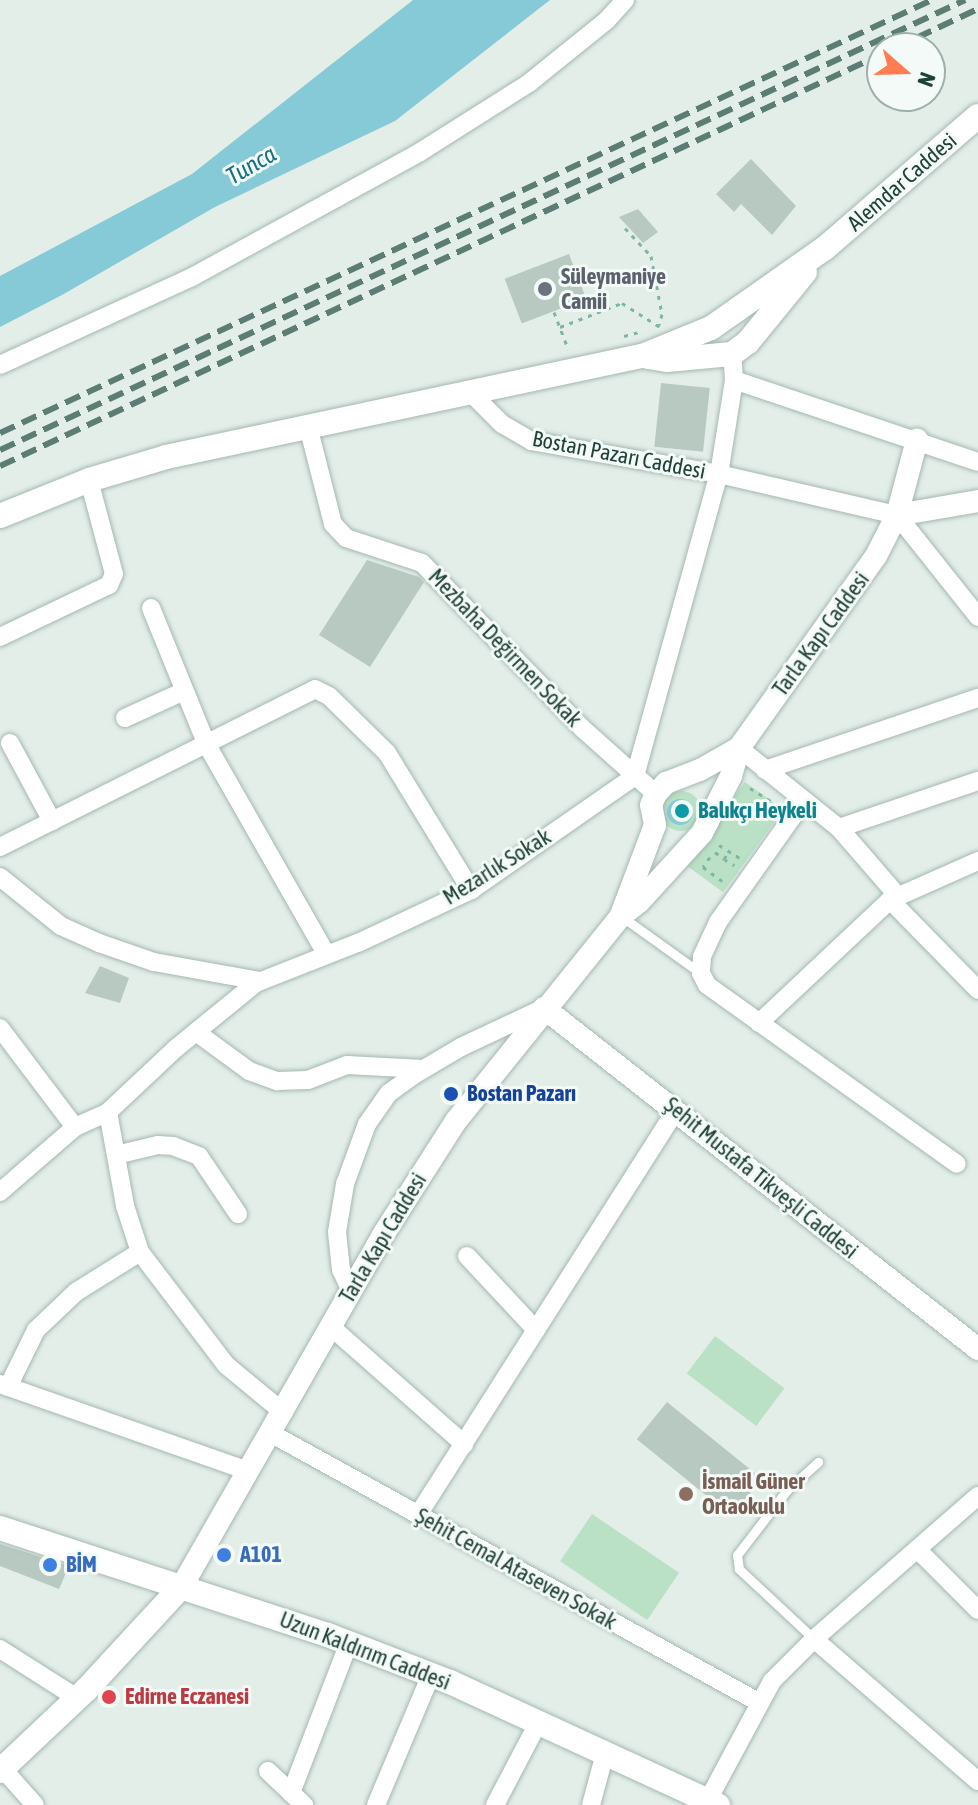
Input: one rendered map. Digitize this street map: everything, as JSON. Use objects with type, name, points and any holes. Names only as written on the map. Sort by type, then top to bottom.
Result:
[{"type":"main road","name":"Alemdar Caddesi","points":[[825,248],[978,116]]},
{"type":"main road","points":[[0,516],[89,480],[166,457],[642,356],[726,319],[825,248]]},
{"type":"main road","points":[[642,356],[667,360],[740,348],[825,248]]},
{"type":"main road","points":[[726,319],[746,321],[740,348]]},
{"type":"main road","name":"Uzun Kaldırım Caddesi","points":[[0,1528],[349,1643],[431,1675],[713,1803]]},
{"type":"main road","points":[[1,1770],[77,1698],[182,1586]]},
{"type":"street","points":[[0,365],[192,277],[420,152],[529,83],[607,20],[625,0]]},
{"type":"street","points":[[635,776],[719,474],[740,348]]},
{"type":"street","points":[[734,380],[978,462]]},
{"type":"street","name":"Bostan Pazarı Caddesi","points":[[470,392],[502,424],[531,441],[719,474],[897,515],[978,501]]},
{"type":"street","name":"Mezbaha Değirmen Sokak","points":[[308,426],[333,524],[346,538],[422,563],[583,729],[656,794]]},
{"type":"street","points":[[917,440],[897,515],[978,617]]},
{"type":"street","points":[[0,637],[109,585],[114,574],[89,480]]},
{"type":"street","name":"Tarla Kapı Caddesi","points":[[182,1586],[284,1413],[330,1326],[456,1121],[621,916],[706,841],[711,815],[731,776],[739,748],[876,556],[897,515]]},
{"type":"street","points":[[151,608],[182,692],[207,745],[326,954]]},
{"type":"street","points":[[0,847],[315,689],[329,696],[387,753],[471,890]]},
{"type":"street","points":[[125,718],[182,692]]},
{"type":"street","points":[[765,770],[978,698]]},
{"type":"street","points":[[10,743],[52,821]]},
{"type":"street","points":[[739,748],[839,828],[894,898],[978,990]]},
{"type":"street","name":"Tarla Kapı Caddesi","points":[[621,916],[655,825],[651,805],[656,794],[666,783],[739,748]]},
{"type":"street","name":"Mezarlık Sokak","points":[[0,1192],[75,1127],[108,1112],[196,1032],[260,981],[471,890],[635,776]]},
{"type":"street","points":[[679,778],[702,791],[709,802],[711,815]]},
{"type":"street","points":[[839,828],[978,781]]},
{"type":"street","points":[[803,802],[718,922],[702,957],[701,973],[707,985],[957,1164]]},
{"type":"street","points":[[655,825],[672,841],[706,841]]},
{"type":"street","points":[[759,1023],[894,898],[978,861]]},
{"type":"street","points":[[0,877],[61,926],[99,943],[154,962],[260,981]]},
{"type":"street","points":[[351,1291],[341,1270],[337,1232],[353,1154],[367,1124],[389,1093],[423,1069],[544,1008]]},
{"type":"street","name":"Şehit Mustafa Tikveşli Caddesi","points":[[544,1008],[978,1349]]},
{"type":"street","points":[[0,1028],[75,1127]]},
{"type":"street","points":[[196,1032],[249,1071],[277,1081],[308,1080],[347,1065],[423,1069]]},
{"type":"street","points":[[418,1515],[676,1110]]},
{"type":"street","points":[[108,1112],[125,1206],[140,1252],[226,1365],[284,1413]]},
{"type":"street","points":[[116,1155],[158,1145],[173,1146],[199,1156],[238,1214]]},
{"type":"street","points":[[140,1252],[76,1292],[36,1330],[4,1385],[248,1471]]},
{"type":"street","points":[[467,1256],[536,1330]]},
{"type":"street","points":[[330,1326],[464,1444]]},
{"type":"street","name":"Şehit Cemal Ataseven Sokak","points":[[272,1434],[760,1703]]},
{"type":"street","points":[[713,1803],[772,1681],[814,1639],[978,1496]]},
{"type":"street","points":[[917,1549],[978,1610]]},
{"type":"street","points":[[814,1639],[978,1781]]},
{"type":"street","points":[[268,1771],[297,1799],[349,1643]]},
{"type":"street","points":[[0,1649],[77,1698]]},
{"type":"street","points":[[376,1805],[431,1675]]},
{"type":"street","points":[[495,1805],[538,1723]]},
{"type":"street","points":[[591,1805],[605,1753]]},
{"type":"street","points":[[1,1770],[35,1805]]},
{"type":"lane","points":[[621,916],[701,973]]},
{"type":"lane","points":[[814,1639],[739,1569],[737,1555],[787,1490],[818,1462]]},
{"type":"path","points":[[560,327],[622,303],[660,327],[662,314],[651,256],[625,228]]},
{"type":"path","points":[[554,312],[568,349]]},
{"type":"path","points":[[740,781],[781,810]]},
{"type":"path","points":[[706,841],[748,864]]},
{"type":"path","points":[[724,859],[729,851]]},
{"type":"path","points":[[714,852],[724,859],[734,865],[723,881],[703,867],[714,852]]},
{"type":"green space","points":[[745,782],[783,810],[723,892],[685,865]]},
{"type":"green space","points":[[681,791],[695,797],[701,811],[695,825],[681,831],[667,825],[661,811],[667,797]]},
{"type":"green space","points":[[715,1336],[784,1388],[756,1426],[687,1374]]},
{"type":"green space","points":[[592,1514],[679,1573],[647,1620],[560,1561]]},
{"type":"water","name":"Tunca","points":[[413,0],[550,0],[395,121],[215,207],[0,327],[0,276],[192,174]]},
{"type":"water","points":[[680,799],[689,803],[693,812],[689,821],[680,825],[671,821],[667,812],[671,803]]},
{"type":"building","points":[[751,159],[796,206],[772,235],[741,204],[734,212],[716,194]]},
{"type":"building","points":[[638,209],[658,232],[643,243],[619,217]]},
{"type":"building","name":"Süleymaniye Camii","points":[[569,254],[586,299],[522,324],[505,279]]},
{"type":"building","points":[[661,383],[710,388],[703,452],[654,447]]},
{"type":"building","points":[[367,560],[419,577],[424,582],[370,667],[319,635]]},
{"type":"building","points":[[100,966],[129,978],[120,1003],[85,993]]},
{"type":"building","points":[[667,1402],[762,1479],[732,1516],[637,1439]]},
{"type":"building","points":[[0,1544],[69,1566],[59,1589],[0,1566]]},
{"type":"railway","points":[[0,433],[932,0]]},
{"type":"railway","points":[[0,450],[965,0]]},
{"type":"railway","points":[[929,32],[978,9]]},
{"type":"railway","points":[[0,466],[866,61]]},
{"type":"place","name":"Süleymaniye Camii","points":[[545,289]]},
{"type":"place","name":"Balıkçı Heykeli","points":[[682,811]]},
{"type":"place","name":"Bostan Pazarı","points":[[451,1094]]},
{"type":"place","name":"İsmail Güner Ortaokulu","points":[[686,1494]]},
{"type":"place","name":"A101","points":[[224,1555]]},
{"type":"place","name":"BİM","points":[[50,1565]]},
{"type":"place","name":"Edirne Eczanesi","points":[[109,1697]]}]
